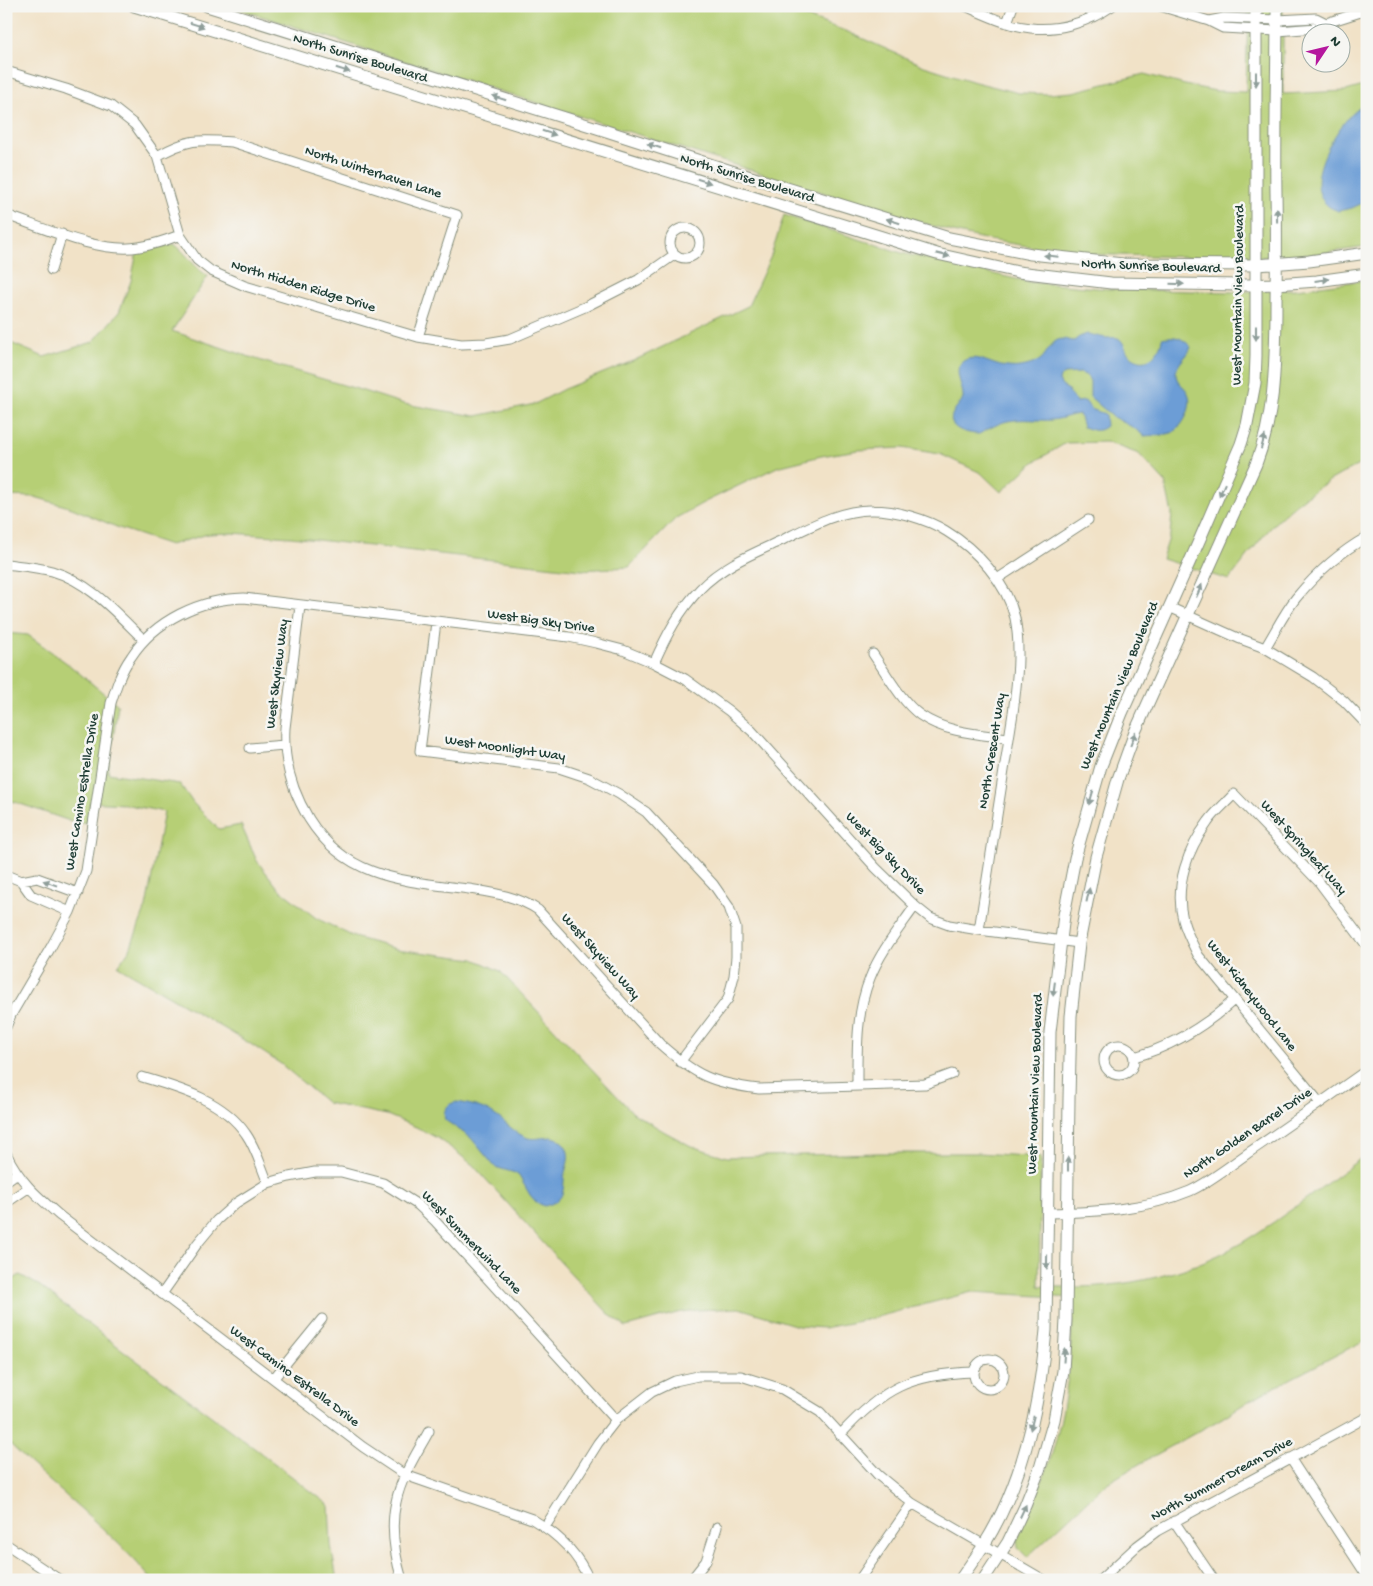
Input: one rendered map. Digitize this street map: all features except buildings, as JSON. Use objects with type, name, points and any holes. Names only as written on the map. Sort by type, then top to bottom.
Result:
[{"type":"street","name":"North Sunrise Boulevard","points":[[134,6],[937,254],[1018,272],[1111,283],[1255,285],[1317,281],[1367,274]]},
{"type":"street","name":"North Sunrise Boulevard","points":[[207,6],[949,238],[1031,254],[1123,264],[1257,265],[1310,261],[1367,253]]},
{"type":"street","points":[[965,6],[1007,23],[1030,28],[1050,28],[1076,24],[1112,6]]},
{"type":"street","points":[[1007,23],[1013,6]]},
{"type":"street","points":[[1160,6],[1209,21],[1223,28],[1256,25],[1317,28],[1326,23],[1367,10]]},
{"type":"street","name":"West Mountain View Boulevard","points":[[983,1580],[1028,1440],[1038,1397],[1046,1330],[1050,1032],[1060,940],[1075,858],[1101,766],[1122,713],[1224,485],[1247,426],[1254,383],[1257,265],[1255,169],[1256,6]]},
{"type":"street","name":"West Mountain View Boulevard","points":[[960,1580],[992,1550],[1025,1506],[1040,1468],[1057,1405],[1065,1352],[1071,1016],[1079,943],[1096,857],[1118,779],[1139,723],[1263,445],[1272,404],[1275,375],[1277,264],[1275,113],[1277,6]]},
{"type":"street","name":"North Hidden Ridge Drive","points":[[6,71],[66,89],[111,106],[135,125],[157,156],[180,235],[197,260],[211,271],[245,286],[418,337],[461,344],[486,343],[510,339],[587,306],[629,285],[674,254]]},
{"type":"street","name":"North Winterhaven Lane","points":[[157,156],[178,144],[194,140],[232,142],[457,215],[418,337]]},
{"type":"street","points":[[6,215],[86,242],[117,247],[138,247],[180,235]]},
{"type":"street","points":[[51,270],[62,234]]},
{"type":"street","name":"North Crescent Way","points":[[654,663],[683,608],[700,588],[720,571],[828,519],[852,512],[874,510],[909,516],[946,530],[972,550],[997,579],[1011,606],[1017,635],[1018,680],[979,930]]},
{"type":"street","points":[[997,579],[1088,520]]},
{"type":"street","points":[[1265,648],[1295,600],[1310,582],[1348,549],[1367,537]]},
{"type":"street","points":[[6,564],[53,571],[70,579],[104,601],[144,640]]},
{"type":"street","name":"West Big Sky Drive","points":[[144,640],[175,616],[211,602],[244,598],[569,637],[623,650],[685,679],[729,711],[752,731],[876,868],[930,918],[949,925],[1079,943]]},
{"type":"street","name":"West Skyview Way","points":[[300,606],[284,745],[286,763],[294,790],[316,830],[338,852],[362,868],[388,878],[494,893],[525,901],[538,910],[660,1044],[680,1062],[707,1078],[734,1086],[759,1089],[925,1084],[952,1074]]},
{"type":"street","points":[[1169,607],[1265,648],[1313,677],[1344,701],[1366,722]]},
{"type":"street","name":"West Moonlight Way","points":[[436,622],[420,751],[559,768],[589,778],[619,794],[646,812],[713,884],[728,907],[736,928],[734,976],[728,999],[680,1062]]},
{"type":"street","name":"West Camino Estrella Drive","points":[[6,1027],[70,912],[78,894],[86,871],[111,703],[118,679],[130,657],[144,640]]},
{"type":"street","points":[[873,654],[905,700],[919,714],[956,731],[1008,738]]},
{"type":"street","name":"West Skyview Way","points":[[250,748],[284,745]]},
{"type":"street","name":"West Springleaf Way","points":[[1234,794],[1319,882],[1367,946]]},
{"type":"street","name":"West Kidneywood Lane","points":[[1234,794],[1209,820],[1188,854],[1181,884],[1182,918],[1188,936],[1198,955],[1320,1103]]},
{"type":"street","points":[[6,875],[22,881],[37,878],[78,894]]},
{"type":"street","points":[[22,881],[31,895],[70,912]]},
{"type":"street","points":[[857,1086],[860,1014],[870,977],[891,940],[915,906]]},
{"type":"street","points":[[1134,1057],[1176,1041],[1210,1020],[1234,1000]]},
{"type":"street","name":"North Golden Barrel Drive","points":[[1048,1213],[1130,1208],[1160,1201],[1191,1190],[1367,1070]]},
{"type":"street","points":[[142,1077],[194,1094],[219,1108],[231,1118],[245,1133],[254,1148],[268,1183]]},
{"type":"street","name":"West Camino Estrella Drive","points":[[6,1152],[17,1173],[28,1188],[60,1216],[364,1446],[405,1476],[532,1519],[545,1527],[568,1547],[584,1569],[589,1580]]},
{"type":"street","name":"West Summerwind Lane","points":[[162,1294],[217,1220],[236,1203],[268,1183],[315,1172],[341,1172],[383,1183],[418,1205],[435,1221],[616,1420]]},
{"type":"street","points":[[6,1181],[17,1173]]},
{"type":"street","points":[[6,1203],[28,1188]]},
{"type":"street","points":[[274,1378],[322,1319]]},
{"type":"street","points":[[840,1435],[862,1411],[889,1390],[922,1376],[974,1372]]},
{"type":"street","points":[[545,1527],[598,1443],[616,1420],[652,1392],[676,1382],[698,1376],[741,1376],[782,1390],[820,1412],[878,1475],[912,1503],[1044,1580]]},
{"type":"street","name":"North Summer Dream Drive","points":[[1100,1580],[1137,1546],[1174,1520],[1367,1417]]},
{"type":"street","points":[[402,1580],[393,1527],[396,1502],[405,1476],[429,1431]]},
{"type":"street","points":[[1290,1458],[1367,1576]]},
{"type":"street","points":[[859,1580],[912,1503]]},
{"type":"street","points":[[1174,1520],[1214,1580]]},
{"type":"street","points":[[691,1580],[706,1561],[717,1527]]},
{"type":"street","points":[[6,1544],[60,1580]]},
{"type":"green space","points":[[229,6],[765,6],[804,16],[848,32],[924,66],[975,82],[1019,93],[1048,94],[1073,92],[1144,74],[1216,91],[1246,92],[1248,6],[1283,6],[1283,94],[1346,91],[1367,85],[1367,247],[1301,256],[1234,258],[1077,254],[989,240],[953,232],[792,183]]},
{"type":"green space","points":[[784,215],[902,253],[1029,282],[1109,289],[1232,292],[1297,289],[1367,280],[1367,461],[1318,488],[1285,513],[1229,580],[1162,559],[1170,535],[1172,514],[1165,482],[1139,454],[1106,442],[1066,443],[1034,462],[1001,492],[981,473],[940,454],[902,448],[858,450],[821,456],[777,467],[676,518],[629,567],[581,570],[291,537],[231,533],[208,534],[170,545],[119,528],[72,508],[35,497],[6,496],[6,341],[44,357],[93,342],[119,312],[131,281],[137,252],[174,244],[208,276],[172,331],[265,362],[404,404],[476,416],[535,404],[564,389],[633,361],[748,306],[771,256]]},
{"type":"green space","points":[[6,633],[28,635],[68,664],[118,705],[108,773],[180,784],[193,803],[219,829],[241,825],[257,861],[279,889],[316,918],[354,937],[396,949],[474,959],[500,971],[633,1113],[691,1146],[727,1157],[878,1153],[978,1153],[1041,1157],[1039,1286],[1066,1287],[1119,1284],[1170,1274],[1195,1265],[1219,1255],[1259,1232],[1367,1154],[1367,1339],[1252,1399],[1219,1420],[1104,1485],[1027,1557],[1018,1548],[1017,1541],[1046,1470],[1061,1420],[1068,1380],[1073,1298],[972,1292],[865,1320],[824,1328],[798,1326],[739,1308],[677,1313],[626,1327],[611,1316],[473,1165],[441,1140],[387,1115],[327,1103],[281,1064],[249,1043],[118,966],[130,949],[146,907],[164,812],[124,804],[90,802],[88,823],[67,820],[6,799]]},
{"type":"green space","points":[[20,1275],[40,1286],[329,1505],[331,1545],[337,1580],[152,1580],[102,1528],[11,1445],[6,1446],[6,1284]]},
{"type":"water","points":[[1364,104],[1367,104],[1367,201],[1352,208],[1338,211],[1328,206],[1320,196],[1318,185],[1319,172],[1335,135],[1349,117]]},
{"type":"water","points":[[1087,334],[1106,338],[1118,338],[1122,341],[1129,354],[1141,360],[1151,358],[1155,354],[1162,338],[1178,338],[1188,344],[1191,347],[1178,367],[1176,374],[1177,380],[1188,393],[1190,404],[1180,426],[1168,434],[1144,436],[1134,428],[1113,417],[1090,397],[1090,381],[1087,376],[1081,373],[1064,374],[1060,377],[1059,381],[1062,386],[1069,390],[1068,392],[1076,402],[1085,401],[1091,409],[1105,414],[1106,426],[1100,430],[1083,427],[1079,414],[1052,420],[1008,421],[979,434],[964,432],[952,423],[953,413],[963,399],[958,371],[961,363],[965,360],[975,358],[1001,366],[1025,366],[1041,359],[1055,341],[1063,339],[1074,341]]},
{"type":"water","points":[[457,1102],[476,1106],[489,1112],[519,1134],[528,1138],[552,1137],[560,1140],[567,1149],[568,1158],[563,1191],[560,1198],[545,1206],[537,1203],[519,1176],[495,1167],[471,1138],[445,1120],[444,1113],[446,1108]]}]
